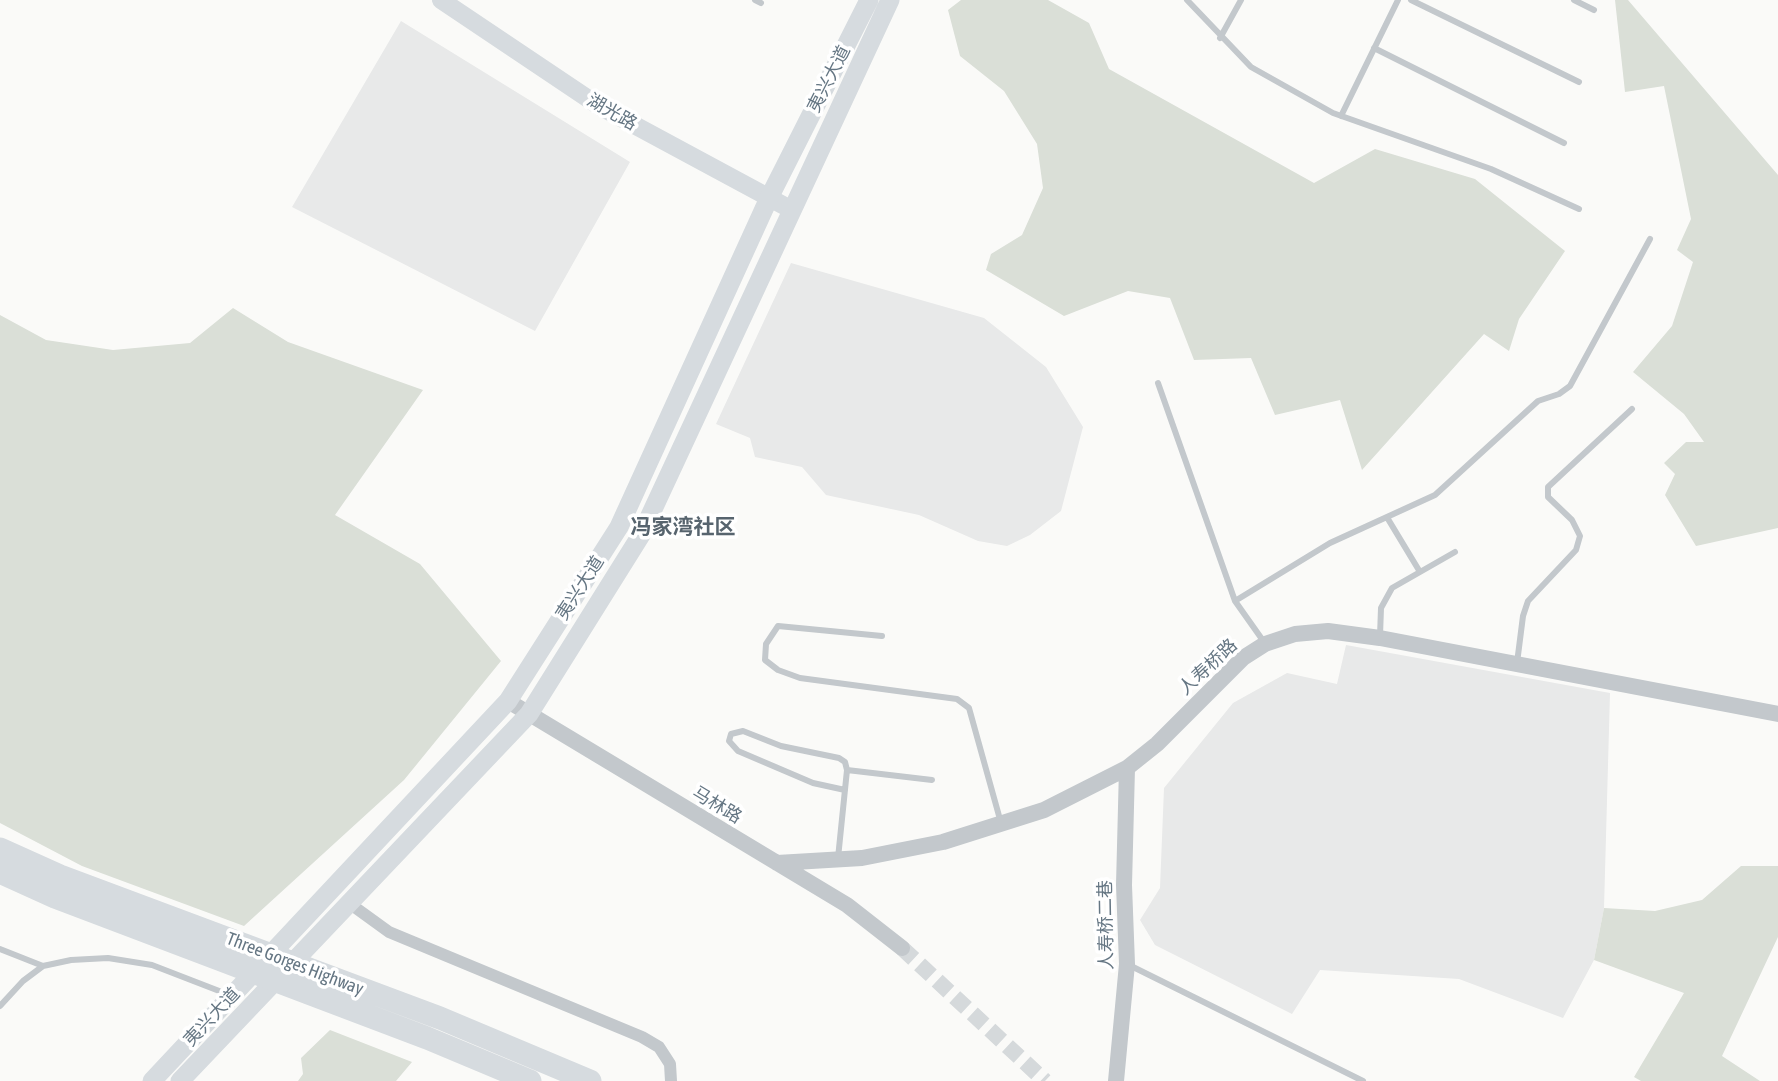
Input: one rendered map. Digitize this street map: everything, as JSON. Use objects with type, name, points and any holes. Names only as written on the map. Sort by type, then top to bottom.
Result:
[{"type":"highway","name":"Three Gorges Highway","points":[[0,849],[60,876],[440,1018],[590,1081]]},
{"type":"highway","name":"Three Gorges Highway","points":[[0,872],[144,932],[427,1038],[530,1081]]},
{"type":"main road","name":"湖光路","points":[[440,0],[599,106],[792,210]]},
{"type":"main road","name":"夷兴大道","points":[[152,1081],[508,701],[619,527],[769,198],[869,0]]},
{"type":"main road","name":"夷兴大道","points":[[180,1081],[529,713],[641,535],[890,0]]},
{"type":"street","name":"人寿桥路","points":[[777,863],[862,858],[943,842],[1044,810],[1127,768],[1157,744],[1243,657],[1265,644],[1295,634],[1328,631],[1380,638],[1778,714]]},
{"type":"street","name":"马林路","points":[[508,701],[847,905],[902,947]]},
{"type":"street","name":"人寿桥二巷","points":[[1116,1081],[1127,964],[1124,886],[1127,768]]},
{"type":"street","points":[[349,903],[389,932],[642,1037],[659,1047],[670,1065],[671,1081]]},
{"type":"lane","points":[[1186,0],[1251,67],[1341,116],[1491,169],[1578,209]]},
{"type":"lane","points":[[1220,38],[1241,0]]},
{"type":"lane","points":[[1341,116],[1398,0]]},
{"type":"lane","points":[[1411,0],[1579,82]]},
{"type":"lane","points":[[1574,0],[1594,10]]},
{"type":"lane","points":[[1374,48],[1564,143]]},
{"type":"lane","points":[[1235,601],[1330,543],[1388,519],[1435,495],[1538,401],[1559,394],[1570,386],[1650,239]]},
{"type":"lane","points":[[1158,383],[1235,601],[1265,644]]},
{"type":"lane","points":[[1517,663],[1523,615],[1528,601],[1576,550],[1580,536],[1572,520],[1548,498],[1548,487],[1632,409]]},
{"type":"lane","points":[[1388,519],[1420,572]]},
{"type":"lane","points":[[1380,638],[1384,598],[1392,588],[1455,552]]},
{"type":"lane","points":[[882,636],[778,626],[766,644],[765,660],[778,670],[800,678],[957,699],[969,708],[1001,825]]},
{"type":"lane","points":[[838,860],[845,790],[847,770],[839,758],[781,746],[743,731],[736,731],[729,741],[738,751],[796,776],[845,790]]},
{"type":"lane","points":[[847,770],[932,780]]},
{"type":"lane","points":[[0,949],[43,966]]},
{"type":"lane","points":[[0,1006],[23,981],[43,966],[72,960],[108,958],[152,965],[232,996]]},
{"type":"lane","points":[[1127,964],[1363,1081]]},
{"type":"shaded area","points":[[961,0],[1048,0],[1089,23],[1109,69],[1314,183],[1375,149],[1475,179],[1565,251],[1519,319],[1509,351],[1484,334],[1362,470],[1340,400],[1275,415],[1251,358],[1194,360],[1170,298],[1128,291],[1064,316],[986,270],[991,254],[1022,235],[1043,188],[1037,144],[1004,91],[960,56],[948,10]]},
{"type":"shaded area","points":[[1615,0],[1628,0],[1778,175],[1778,528],[1696,546],[1665,495],[1675,474],[1664,463],[1686,442],[1704,442],[1684,414],[1633,372],[1672,326],[1693,262],[1677,250],[1691,219],[1664,86],[1625,92]]},
{"type":"shaded area","points":[[401,21],[630,162],[535,331],[292,207]]},
{"type":"shaded area","points":[[791,263],[984,318],[1046,367],[1083,427],[1061,511],[1030,535],[1007,546],[978,541],[919,515],[826,495],[802,467],[755,457],[750,438],[716,424]]},
{"type":"shaded area","points":[[233,308],[288,342],[423,390],[335,515],[420,564],[501,661],[404,780],[244,926],[82,866],[0,823],[0,315],[46,340],[113,350],[190,343]]},
{"type":"shaded area","points":[[1346,645],[1610,693],[1604,908],[1594,960],[1563,1018],[1459,979],[1320,970],[1292,1014],[1155,945],[1140,920],[1160,888],[1164,788],[1233,703],[1287,673],[1337,684]]},
{"type":"shaded area","points":[[1741,866],[1778,866],[1778,937],[1722,1056],[1760,1081],[1641,1081],[1634,1077],[1684,993],[1594,960],[1604,908],[1655,911],[1702,900]]},
{"type":"shaded area","points":[[330,1030],[412,1062],[396,1081],[298,1081],[303,1074],[301,1058]]},
{"type":"tunnel","points":[[902,948],[1045,1081]]},
{"type":"district","name":"冯家湾社区","points":[[683,527]]}]
